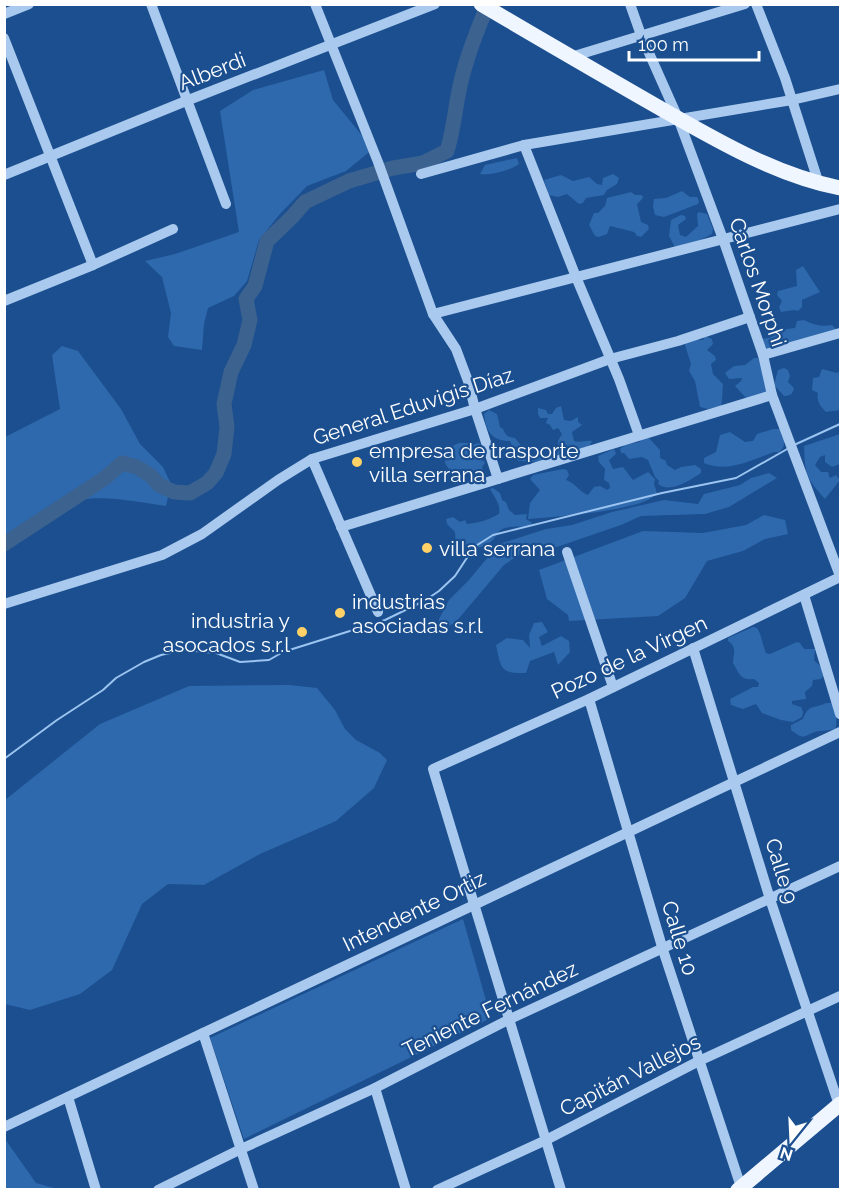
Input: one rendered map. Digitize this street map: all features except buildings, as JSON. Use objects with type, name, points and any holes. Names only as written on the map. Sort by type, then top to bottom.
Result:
[{"type":"main road","points":[[481,4],[678,118],[781,172],[840,188]]},
{"type":"main road","points":[[739,1188],[840,1104]]},
{"type":"street","points":[[4,14],[29,4]]},
{"type":"street","points":[[151,4],[226,204]]},
{"type":"street","points":[[315,4],[386,183],[433,314],[456,349],[498,479]]},
{"type":"street","name":"Alberdi","points":[[4,175],[435,4]]},
{"type":"street","name":"Carlos Morphi","points":[[630,4],[641,35],[678,118],[723,239],[763,354],[772,394],[840,577]]},
{"type":"street","points":[[571,57],[745,4]]},
{"type":"street","points":[[756,4],[792,100],[819,184]]},
{"type":"street","points":[[4,38],[93,265]]},
{"type":"street","points":[[421,174],[524,145],[792,100],[840,88]]},
{"type":"street","points":[[524,145],[639,435]]},
{"type":"street","points":[[433,314],[838,210],[840,223]]},
{"type":"street","points":[[4,301],[173,229]]},
{"type":"street","name":"General Eduvigis Díaz","points":[[4,604],[162,555],[202,534],[278,480],[312,459],[475,409],[610,359],[678,341],[750,317]]},
{"type":"street","points":[[763,354],[840,333]]},
{"type":"street","points":[[341,527],[772,394]]},
{"type":"street","points":[[312,459],[378,612]]},
{"type":"street","points":[[567,552],[613,687]]},
{"type":"street","name":"Pozo de la Virgen","points":[[474,904],[433,769],[589,699],[840,577]]},
{"type":"street","points":[[804,595],[840,714]]},
{"type":"street","name":"Calle 9","points":[[693,648],[770,899],[840,1104]]},
{"type":"street","name":"Calle 10","points":[[589,699],[663,950],[739,1188]]},
{"type":"street","name":"Intendente Ortiz","points":[[4,1126],[840,732]]},
{"type":"street","name":"Teniente Fernández","points":[[158,1190],[375,1088],[510,1019],[840,866]]},
{"type":"street","points":[[474,904],[561,1190]]},
{"type":"street","name":"Capitán Vallejos","points":[[437,1190],[546,1140],[699,1061],[840,996]]},
{"type":"street","points":[[203,1033],[254,1190]]},
{"type":"street","points":[[375,1088],[406,1190]]},
{"type":"street","points":[[68,1097],[96,1190]]},
{"type":"shaded area","points":[[324,70],[333,100],[373,149],[346,171],[307,186],[280,214],[259,240],[247,281],[234,296],[208,308],[202,350],[174,346],[168,337],[171,313],[162,277],[145,261],[175,254],[239,232],[220,111],[253,90]]},
{"type":"shaded area","points":[[517,158],[519,164],[511,168],[480,174],[485,165]]},
{"type":"shaded area","points":[[613,174],[619,178],[617,184],[607,190],[604,195],[586,198],[583,203],[579,204],[567,194],[558,197],[549,195],[544,180],[561,175],[573,181],[589,177],[602,185],[603,178]]},
{"type":"shaded area","points":[[682,191],[690,197],[697,197],[698,204],[664,217],[655,215],[654,199],[666,198]]},
{"type":"shaded area","points":[[631,192],[635,195],[642,195],[643,198],[637,204],[641,222],[648,225],[649,229],[641,237],[634,232],[610,226],[607,234],[595,236],[589,225],[594,213],[598,213],[605,206],[607,198]]},
{"type":"shaded area","points":[[699,212],[707,214],[713,229],[712,234],[696,242],[675,247],[669,236],[671,220],[681,215],[685,216],[686,219],[678,225],[680,235],[686,237],[698,226],[697,214]]},
{"type":"shaded area","points":[[803,266],[820,292],[802,300],[802,307],[798,311],[781,312],[779,307],[782,301],[777,295],[778,291],[797,286],[796,270]]},
{"type":"shaded area","points":[[804,320],[818,325],[832,325],[835,328],[835,334],[765,351],[760,339],[795,328],[797,321]]},
{"type":"shaded area","points":[[705,336],[712,339],[713,344],[707,350],[715,356],[716,360],[711,364],[713,374],[723,384],[721,406],[708,409],[700,407],[695,381],[689,371],[691,364],[685,345],[688,339],[700,337],[699,340],[703,340]]},
{"type":"shaded area","points":[[62,346],[78,351],[121,409],[140,444],[163,467],[171,484],[166,506],[124,500],[83,499],[56,507],[5,540],[5,437],[60,409],[52,355]]},
{"type":"shaded area","points":[[754,358],[758,358],[767,384],[766,394],[747,399],[735,386],[742,378],[729,379],[725,373],[734,366],[745,365]]},
{"type":"shaded area","points":[[784,368],[788,370],[790,376],[788,382],[794,388],[788,396],[784,396],[774,385],[778,370]]},
{"type":"shaded area","points":[[822,369],[837,373],[840,371],[840,410],[826,412],[818,401],[818,393],[812,390],[813,378],[819,377]]},
{"type":"shaded area","points":[[561,406],[564,420],[571,421],[578,417],[578,422],[582,425],[572,432],[574,441],[592,441],[589,447],[561,457],[553,455],[558,452],[558,441],[562,434],[558,428],[553,430],[546,423],[548,418],[540,418],[538,408],[552,414],[556,408]]},
{"type":"shaded area","points":[[489,410],[497,414],[500,427],[506,435],[515,438],[525,450],[544,458],[541,462],[518,461],[510,441],[504,441],[491,434],[486,426],[484,414]]},
{"type":"shaded area","points":[[782,429],[784,432],[781,435],[784,438],[784,446],[779,452],[731,466],[713,466],[704,463],[704,458],[716,452],[720,435],[730,432],[745,442],[753,441],[757,434]]},
{"type":"shaded area","points":[[840,434],[840,464],[832,467],[825,462],[825,455],[820,457],[815,465],[821,472],[828,472],[830,478],[836,475],[840,480],[825,499],[808,475],[804,446]]},
{"type":"shaded area","points":[[647,436],[660,450],[660,458],[666,461],[667,465],[675,470],[695,465],[701,469],[701,473],[674,487],[663,487],[658,484],[659,481],[648,460],[642,457],[629,459],[621,453],[620,449],[625,445],[639,442]]},
{"type":"shaded area","points":[[459,443],[472,445],[479,443],[484,449],[481,462],[483,460],[485,463],[483,470],[475,475],[467,474],[461,469],[450,471],[445,463],[446,451]]},
{"type":"shaded area","points":[[614,449],[616,454],[609,460],[613,469],[623,467],[633,480],[648,472],[655,479],[657,493],[649,499],[617,509],[528,519],[530,503],[540,490],[530,479],[533,475],[563,469],[567,470],[569,475],[566,480],[585,494],[588,495],[594,487],[600,486],[607,490],[610,488],[609,483],[604,480],[605,469],[599,462],[598,456]]},
{"type":"shaded area","points":[[769,473],[777,478],[729,507],[705,514],[641,516],[557,547],[528,549],[504,565],[455,623],[438,630],[439,619],[449,600],[499,544],[546,529],[572,525],[612,512],[664,500],[698,504],[704,494],[740,485],[751,478]]},
{"type":"shaded area","points":[[493,488],[500,493],[502,500],[515,515],[527,514],[526,519],[532,523],[530,527],[502,529],[490,543],[480,547],[465,549],[456,546],[455,532],[447,524],[446,519],[453,517],[460,522],[465,520],[467,524],[483,521],[499,514],[498,504],[490,489]]},
{"type":"shaded area","points":[[764,515],[785,520],[788,534],[765,539],[743,551],[707,561],[685,598],[658,616],[569,621],[568,615],[547,599],[539,570],[643,531],[703,533],[746,525]]},
{"type":"shaded area","points":[[542,622],[548,632],[539,637],[542,646],[561,636],[569,641],[570,652],[558,665],[554,652],[530,661],[526,673],[506,671],[501,664],[496,645],[507,638],[523,640],[530,648],[529,635],[534,623]]},
{"type":"shaded area","points":[[753,627],[759,631],[766,653],[770,654],[797,642],[804,649],[815,649],[814,660],[822,668],[823,676],[821,679],[813,680],[812,686],[805,692],[806,699],[792,701],[792,704],[801,707],[803,712],[802,717],[793,722],[762,713],[756,704],[743,709],[731,705],[730,699],[753,687],[758,687],[759,683],[754,679],[746,679],[739,673],[733,663],[734,649],[728,641],[728,638]]},
{"type":"shaded area","points":[[289,685],[317,688],[335,710],[345,729],[356,740],[380,753],[387,760],[374,788],[336,821],[260,854],[204,885],[168,884],[142,904],[112,970],[80,994],[30,1010],[5,1004],[5,800],[100,724],[189,686]]},
{"type":"shaded area","points":[[832,703],[835,709],[835,729],[814,732],[803,737],[791,730],[791,725],[803,719],[810,708]]},
{"type":"shaded area","points":[[463,919],[491,1018],[244,1139],[210,1038]]},
{"type":"shaded area","points":[[5,1139],[36,1183],[58,1189],[5,1189]]},
{"type":"waterway","points":[[4,544],[105,478],[122,463],[137,467],[151,476],[159,485],[174,492],[190,493],[207,483],[216,473],[224,454],[227,427],[224,404],[231,372],[244,345],[250,320],[246,299],[255,286],[267,241],[305,202],[349,181],[393,168],[423,163],[447,151],[465,65],[488,4]]},
{"type":"waterway","points":[[794,445],[840,424]]},
{"type":"waterway","points":[[4,759],[103,690],[116,678],[161,655],[184,650],[216,653],[240,662],[269,660],[283,652],[385,620],[424,601],[455,576],[474,547],[493,535],[662,493],[736,478],[789,448]]},
{"type":"place","name":"empresa de trasporte villa serrana","points":[[357,462]]},
{"type":"place","name":"villa serrana","points":[[427,548]]},
{"type":"place","name":"industrias asociadas s.r.l","points":[[340,613]]},
{"type":"place","name":"industria y asocados s.r.l","points":[[302,632]]}]
